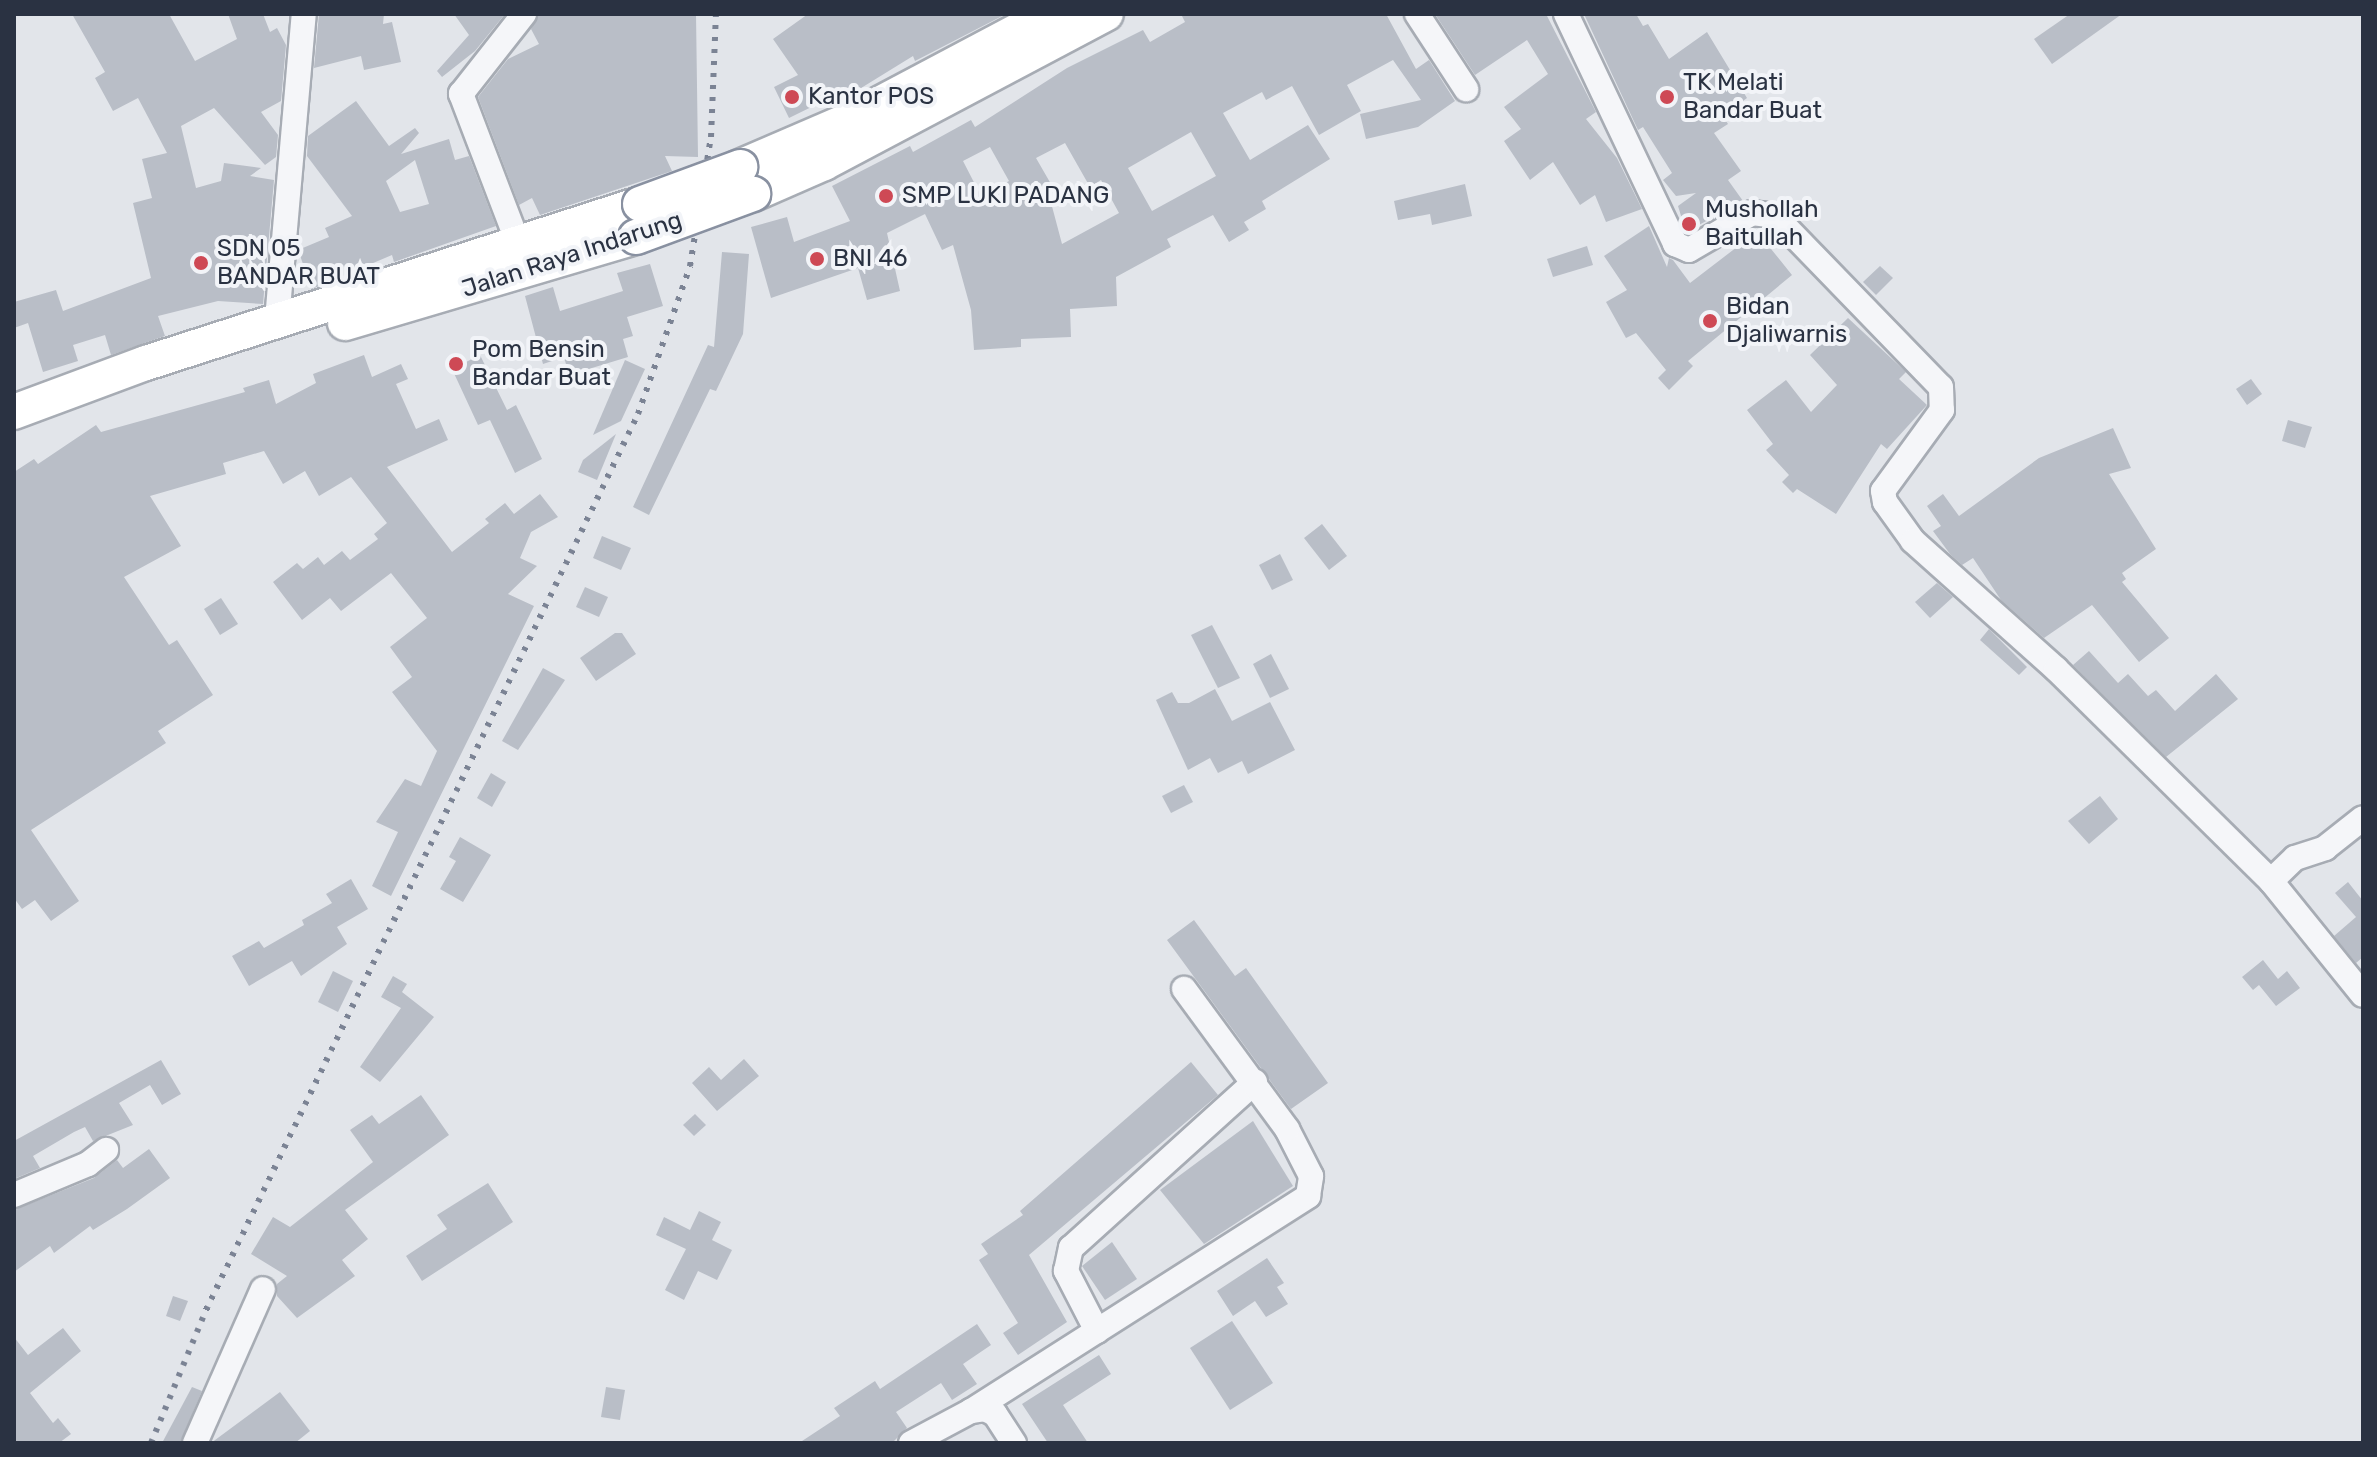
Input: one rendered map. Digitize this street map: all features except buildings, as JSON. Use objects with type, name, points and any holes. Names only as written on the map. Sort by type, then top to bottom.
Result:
[{"type":"highway","name":"Jalan Raya Indarung","points":[[746,180],[849,120],[1049,14]]},
{"type":"highway","name":"Jalan Raya Indarung","points":[[14,412],[277,320],[638,220],[746,180],[824,163],[1095,16]]},
{"type":"highway","name":"Jalan Raya Indarung","points":[[14,436],[86,406],[292,338],[540,246]]},
{"type":"street","points":[[277,320],[304,14]]},
{"type":"street","points":[[524,14],[461,94],[540,246]]},
{"type":"street","points":[[1417,14],[1466,89]]},
{"type":"street","points":[[1566,14],[1675,244],[1689,250],[1752,213],[1775,216],[1941,387],[1942,410],[1883,491],[1913,541],[2056,669],[2271,881],[2363,995]]},
{"type":"street","points":[[2271,881],[2295,858],[2325,848],[2363,818]]},
{"type":"street","points":[[911,1443],[971,1411],[1308,1196],[1311,1176],[1300,1152],[1255,1082],[1184,989]]},
{"type":"street","points":[[1097,1331],[1066,1271],[1071,1248],[1255,1082]]},
{"type":"street","points":[[14,1195],[88,1164],[106,1150]]},
{"type":"street","points":[[195,1443],[263,1289]]},
{"type":"street","points":[[971,1411],[995,1414],[1014,1443]]},
{"type":"railway","points":[[151,1443],[206,1310],[638,414],[690,266],[711,137],[716,14]]},
{"type":"place","name":"Kantor POS","points":[[792,97]]},
{"type":"place","name":"TK Melati Bandar Buat","points":[[1667,97]]},
{"type":"place","name":"SMP LUKI PADANG","points":[[886,196]]},
{"type":"place","name":"Mushollah Baitullah","points":[[1689,224]]},
{"type":"place","name":"BNI 46","points":[[817,259]]},
{"type":"place","name":"SDN 05 BANDAR BUAT","points":[[201,263]]},
{"type":"place","name":"Bidan Djaliwarnis","points":[[1710,321]]},
{"type":"place","name":"Pom Bensin Bandar Buat","points":[[456,364]]}]
